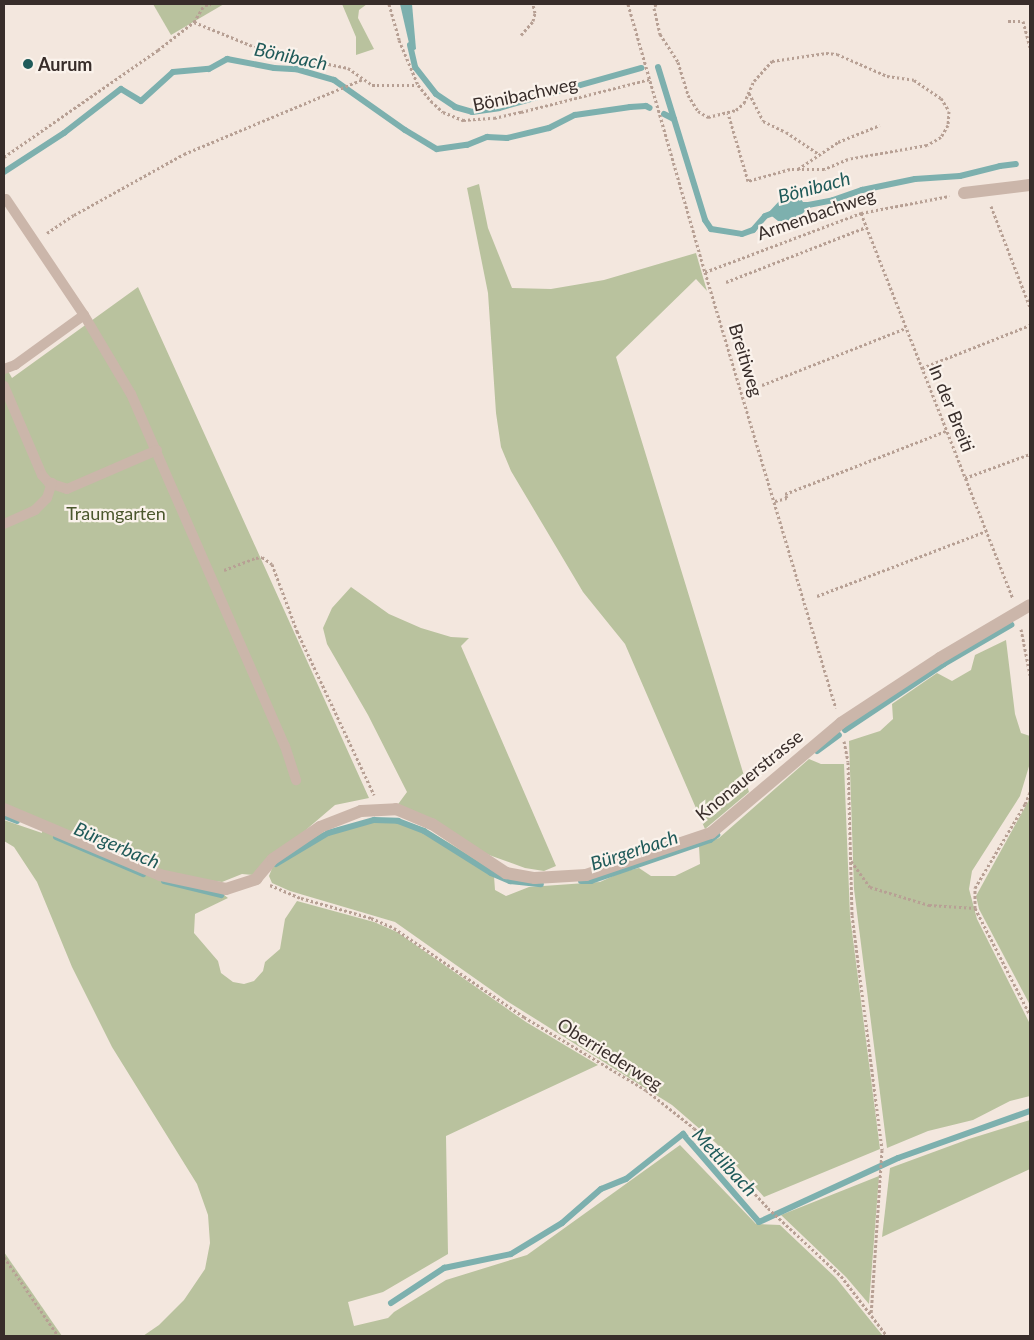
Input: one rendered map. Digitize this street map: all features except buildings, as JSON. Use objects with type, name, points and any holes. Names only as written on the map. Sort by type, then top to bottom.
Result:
[{"type":"street","points":[[964,193],[1030,186]]},
{"type":"street","name":"Knonauerstrasse","points":[[4,809],[160,875],[226,889],[256,879],[273,860],[320,827],[361,811],[396,809],[432,824],[506,873],[535,878],[586,875],[711,833],[840,723],[940,658],[1030,605]]},
{"type":"lane","points":[[6,199],[84,315],[131,394],[285,746],[296,780]]},
{"type":"lane","points":[[4,369],[15,365],[84,315]]},
{"type":"lane","points":[[4,386],[42,475],[49,483],[67,489],[157,450]]},
{"type":"lane","points":[[4,524],[35,510],[47,498],[52,483]]},
{"type":"path","points":[[4,157],[158,50],[194,22],[205,4],[212,4]]},
{"type":"path","name":"Bönibachweg","points":[[389,4],[399,40],[418,85],[443,112],[463,120],[503,116],[650,79]]},
{"type":"path","points":[[521,35],[533,21],[535,13],[533,4]]},
{"type":"path","name":"Breitiweg","points":[[628,4],[705,272],[840,723],[848,762],[852,915],[882,1150],[882,1181],[871,1315]]},
{"type":"path","points":[[656,4],[654,8],[660,34],[678,62],[688,94],[698,111],[708,117],[736,110],[744,103],[763,69],[772,61],[826,53],[837,54],[887,76],[914,80],[942,98],[949,111],[948,125],[941,137],[927,145],[848,159],[824,169],[790,169],[748,181],[728,113]]},
{"type":"path","points":[[1008,21],[1023,21],[1030,48]]},
{"type":"path","points":[[194,22],[266,51],[348,68],[372,85],[418,85]]},
{"type":"path","points":[[34,242],[74,215],[184,154],[363,79]]},
{"type":"path","points":[[749,93],[763,121],[786,132],[819,154]]},
{"type":"path","points":[[798,170],[838,142],[880,125]]},
{"type":"path","points":[[983,191],[988,199],[1030,307]]},
{"type":"path","name":"Armenbachweg","points":[[705,272],[860,214],[964,193]]},
{"type":"path","name":"In der Breiti","points":[[860,214],[1018,613],[1030,675]]},
{"type":"path","points":[[726,282],[866,227]]},
{"type":"path","points":[[922,368],[1030,325]]},
{"type":"path","points":[[762,385],[906,328]]},
{"type":"path","points":[[775,501],[787,498],[785,494],[946,430]]},
{"type":"path","points":[[965,479],[1030,454]]},
{"type":"path","points":[[818,596],[986,532]]},
{"type":"path","points":[[209,575],[256,558],[262,557],[272,564],[297,631],[371,784],[379,810]]},
{"type":"path","points":[[1030,792],[1025,804],[975,888],[975,908],[1030,1015]]},
{"type":"path","points":[[851,861],[870,888],[929,906],[975,908]]},
{"type":"path","name":"Oberriederweg","points":[[256,879],[301,898],[371,918],[394,928],[524,1017],[646,1090],[694,1128],[768,1208],[841,1276],[887,1336]]},
{"type":"path","points":[[4,1256],[58,1336]]},
{"type":"green space","points":[[153,4],[224,4],[171,35]]},
{"type":"green space","points":[[342,4],[367,4],[359,10],[358,18],[374,49],[356,55],[356,37]]},
{"type":"green space","points":[[479,184],[488,228],[512,288],[551,289],[604,280],[696,253],[707,291],[696,279],[616,357],[749,792],[705,829],[625,644],[583,592],[511,471],[501,447],[496,413],[488,293],[467,188]]},
{"type":"green space","name":"Traumgarten","points":[[138,287],[369,798],[335,805],[253,875],[242,874],[222,882],[191,878],[146,866],[4,805],[4,364],[12,378]]},
{"type":"green space","points":[[351,587],[389,614],[421,628],[451,637],[469,638],[461,646],[556,866],[544,871],[525,868],[489,855],[396,807],[407,792],[368,715],[327,644],[323,628],[332,608]]},
{"type":"green space","points":[[1006,640],[1015,714],[1021,733],[1030,736],[1030,763],[1020,796],[972,871],[969,889],[977,919],[1030,1024],[1030,1096],[1010,1101],[973,1120],[928,1131],[887,1148],[854,889],[849,741],[880,731],[893,719],[892,704],[937,673],[952,681],[971,670],[975,655]]},
{"type":"green space","points":[[809,759],[821,764],[844,764],[850,916],[880,1149],[764,1197],[716,1143],[672,1105],[507,1001],[395,922],[290,891],[272,883],[269,876],[275,861],[321,833],[378,818],[399,819],[424,828],[486,865],[494,876],[495,890],[506,896],[529,887],[600,882],[622,872],[639,868],[651,876],[675,876],[700,864],[699,846],[719,838]]},
{"type":"green space","points":[[1030,798],[1030,1005],[979,909],[976,896]]},
{"type":"green space","points":[[4,820],[42,833],[42,830],[219,891],[228,898],[195,914],[194,933],[218,961],[221,973],[233,982],[244,984],[254,981],[263,971],[265,962],[280,949],[285,919],[297,901],[374,922],[397,932],[526,1022],[598,1065],[446,1136],[448,1254],[383,1292],[348,1302],[354,1326],[388,1318],[394,1312],[446,1280],[527,1255],[680,1145],[756,1224],[780,1225],[836,1278],[883,1336],[143,1336],[159,1325],[184,1300],[205,1269],[210,1243],[208,1215],[197,1184],[112,1047],[72,967],[37,882],[14,847],[4,841]]},
{"type":"green space","points":[[1030,1120],[1030,1169],[882,1237],[890,1168],[969,1139]]},
{"type":"green space","points":[[879,1176],[869,1304],[846,1277],[781,1215]]},
{"type":"green space","points":[[4,1252],[62,1336],[4,1336]]},
{"type":"water","points":[[400,4],[412,4],[416,49],[411,52]]},
{"type":"water","name":"Bönibach","points":[[790,193],[799,196],[803,202],[810,202],[810,205],[799,218],[792,222],[778,221],[768,213],[782,198]]},
{"type":"waterway","name":"Bönibach","points":[[410,45],[415,67],[436,94],[455,107],[472,112],[499,108],[641,68]]},
{"type":"waterway","name":"Bönibach","points":[[4,172],[64,133],[121,89],[141,101],[173,72],[209,69],[227,59],[274,68],[296,69],[334,80],[405,130],[437,149],[467,145],[487,137],[507,138],[549,128],[575,115],[630,107],[646,106],[650,108]]},
{"type":"waterway","name":"Bönibach","points":[[658,67],[705,220],[711,229],[742,234],[753,230],[765,216],[776,212]]},
{"type":"waterway","name":"Bönibach","points":[[664,114],[674,119]]},
{"type":"waterway","name":"Bönibach","points":[[803,206],[833,200],[862,190],[915,179],[960,176],[1016,164]]},
{"type":"waterway","name":"Bürgerbach","points":[[845,730],[944,664],[1011,625]]},
{"type":"waterway","name":"Bürgerbach","points":[[817,751],[839,735]]},
{"type":"waterway","name":"Bürgerbach","points":[[4,816],[17,821]]},
{"type":"waterway","name":"Bürgerbach","points":[[276,864],[328,833],[374,820],[398,821],[424,831],[491,873],[510,881],[541,884]]},
{"type":"waterway","name":"Bürgerbach","points":[[581,881],[591,881],[710,840],[717,835]]},
{"type":"waterway","name":"Bürgerbach","points":[[56,837],[143,874]]},
{"type":"waterway","name":"Bürgerbach","points":[[164,881],[221,895]]},
{"type":"waterway","name":"Mettlibach","points":[[391,1303],[444,1268],[511,1254],[562,1223],[601,1189],[626,1179],[683,1134],[759,1222],[898,1158],[1030,1111]]},
{"type":"place","name":"Aurum","points":[[28,64]]}]
